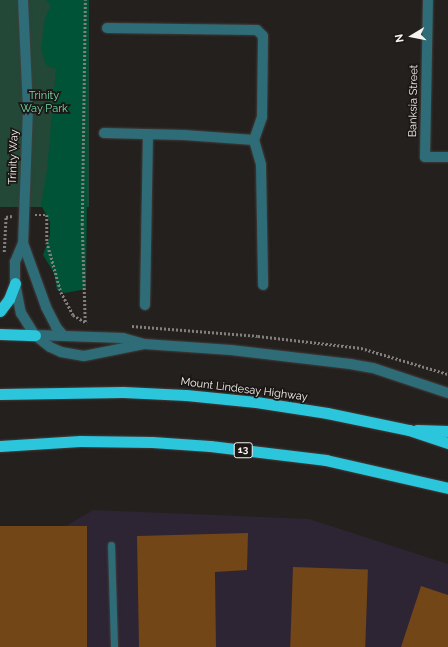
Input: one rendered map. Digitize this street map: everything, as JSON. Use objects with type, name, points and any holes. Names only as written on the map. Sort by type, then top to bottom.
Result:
[{"type":"highway","points":[[0,311],[9,299],[15,283]]},
{"type":"highway","points":[[0,334],[35,335]]},
{"type":"highway","name":"Mount Lindesay Highway","points":[[0,394],[32,392],[123,392],[209,398],[328,413],[409,430],[448,443]]},
{"type":"highway","points":[[409,430],[440,429],[448,431]]},
{"type":"highway","name":"13","points":[[0,446],[80,441],[152,442],[210,446],[326,460],[448,488]]},
{"type":"street","name":"Trinity Way","points":[[23,0],[28,109],[23,243],[15,262],[15,283],[21,313],[35,335]]},
{"type":"street","name":"Banksia Street","points":[[428,0],[425,156],[448,157]]},
{"type":"street","points":[[107,28],[257,30],[263,36],[262,117],[254,140],[261,165],[262,285]]},
{"type":"street","points":[[104,133],[254,140]]},
{"type":"street","points":[[145,305],[148,134]]},
{"type":"street","name":"Trinity Way","points":[[23,243],[46,307],[56,328],[63,335]]},
{"type":"street","points":[[35,335],[123,338],[144,344],[231,350],[350,364],[385,371],[448,393]]},
{"type":"street","points":[[35,335],[50,347],[61,352],[84,356],[144,344]]},
{"type":"lane","points":[[111,545],[114,647]]},
{"type":"path","points":[[85,0],[82,225],[85,323]]},
{"type":"path","points":[[4,254],[6,217],[47,215],[47,242],[61,292],[73,315],[85,323],[93,323]]},
{"type":"path","points":[[124,326],[258,336]]},
{"type":"shaded area","points":[[93,510],[309,519],[448,564],[448,647],[0,647],[0,531],[56,532]]},
{"type":"green space","name":"Trinity Way Park","points":[[0,0],[89,0],[89,207],[0,207]]},
{"type":"green space","points":[[46,0],[89,0],[86,289],[65,293],[57,290],[54,273],[43,255],[50,235],[50,222],[41,205],[47,170],[56,69],[46,65],[41,49],[45,18],[51,5]]},
{"type":"building","points":[[0,526],[87,526],[87,647],[0,647]]},
{"type":"building","points":[[248,533],[247,570],[215,572],[216,647],[139,647],[137,536]]},
{"type":"building","points":[[293,567],[368,570],[365,647],[290,647]]},
{"type":"building","points":[[421,586],[448,595],[448,647],[401,647]]}]
